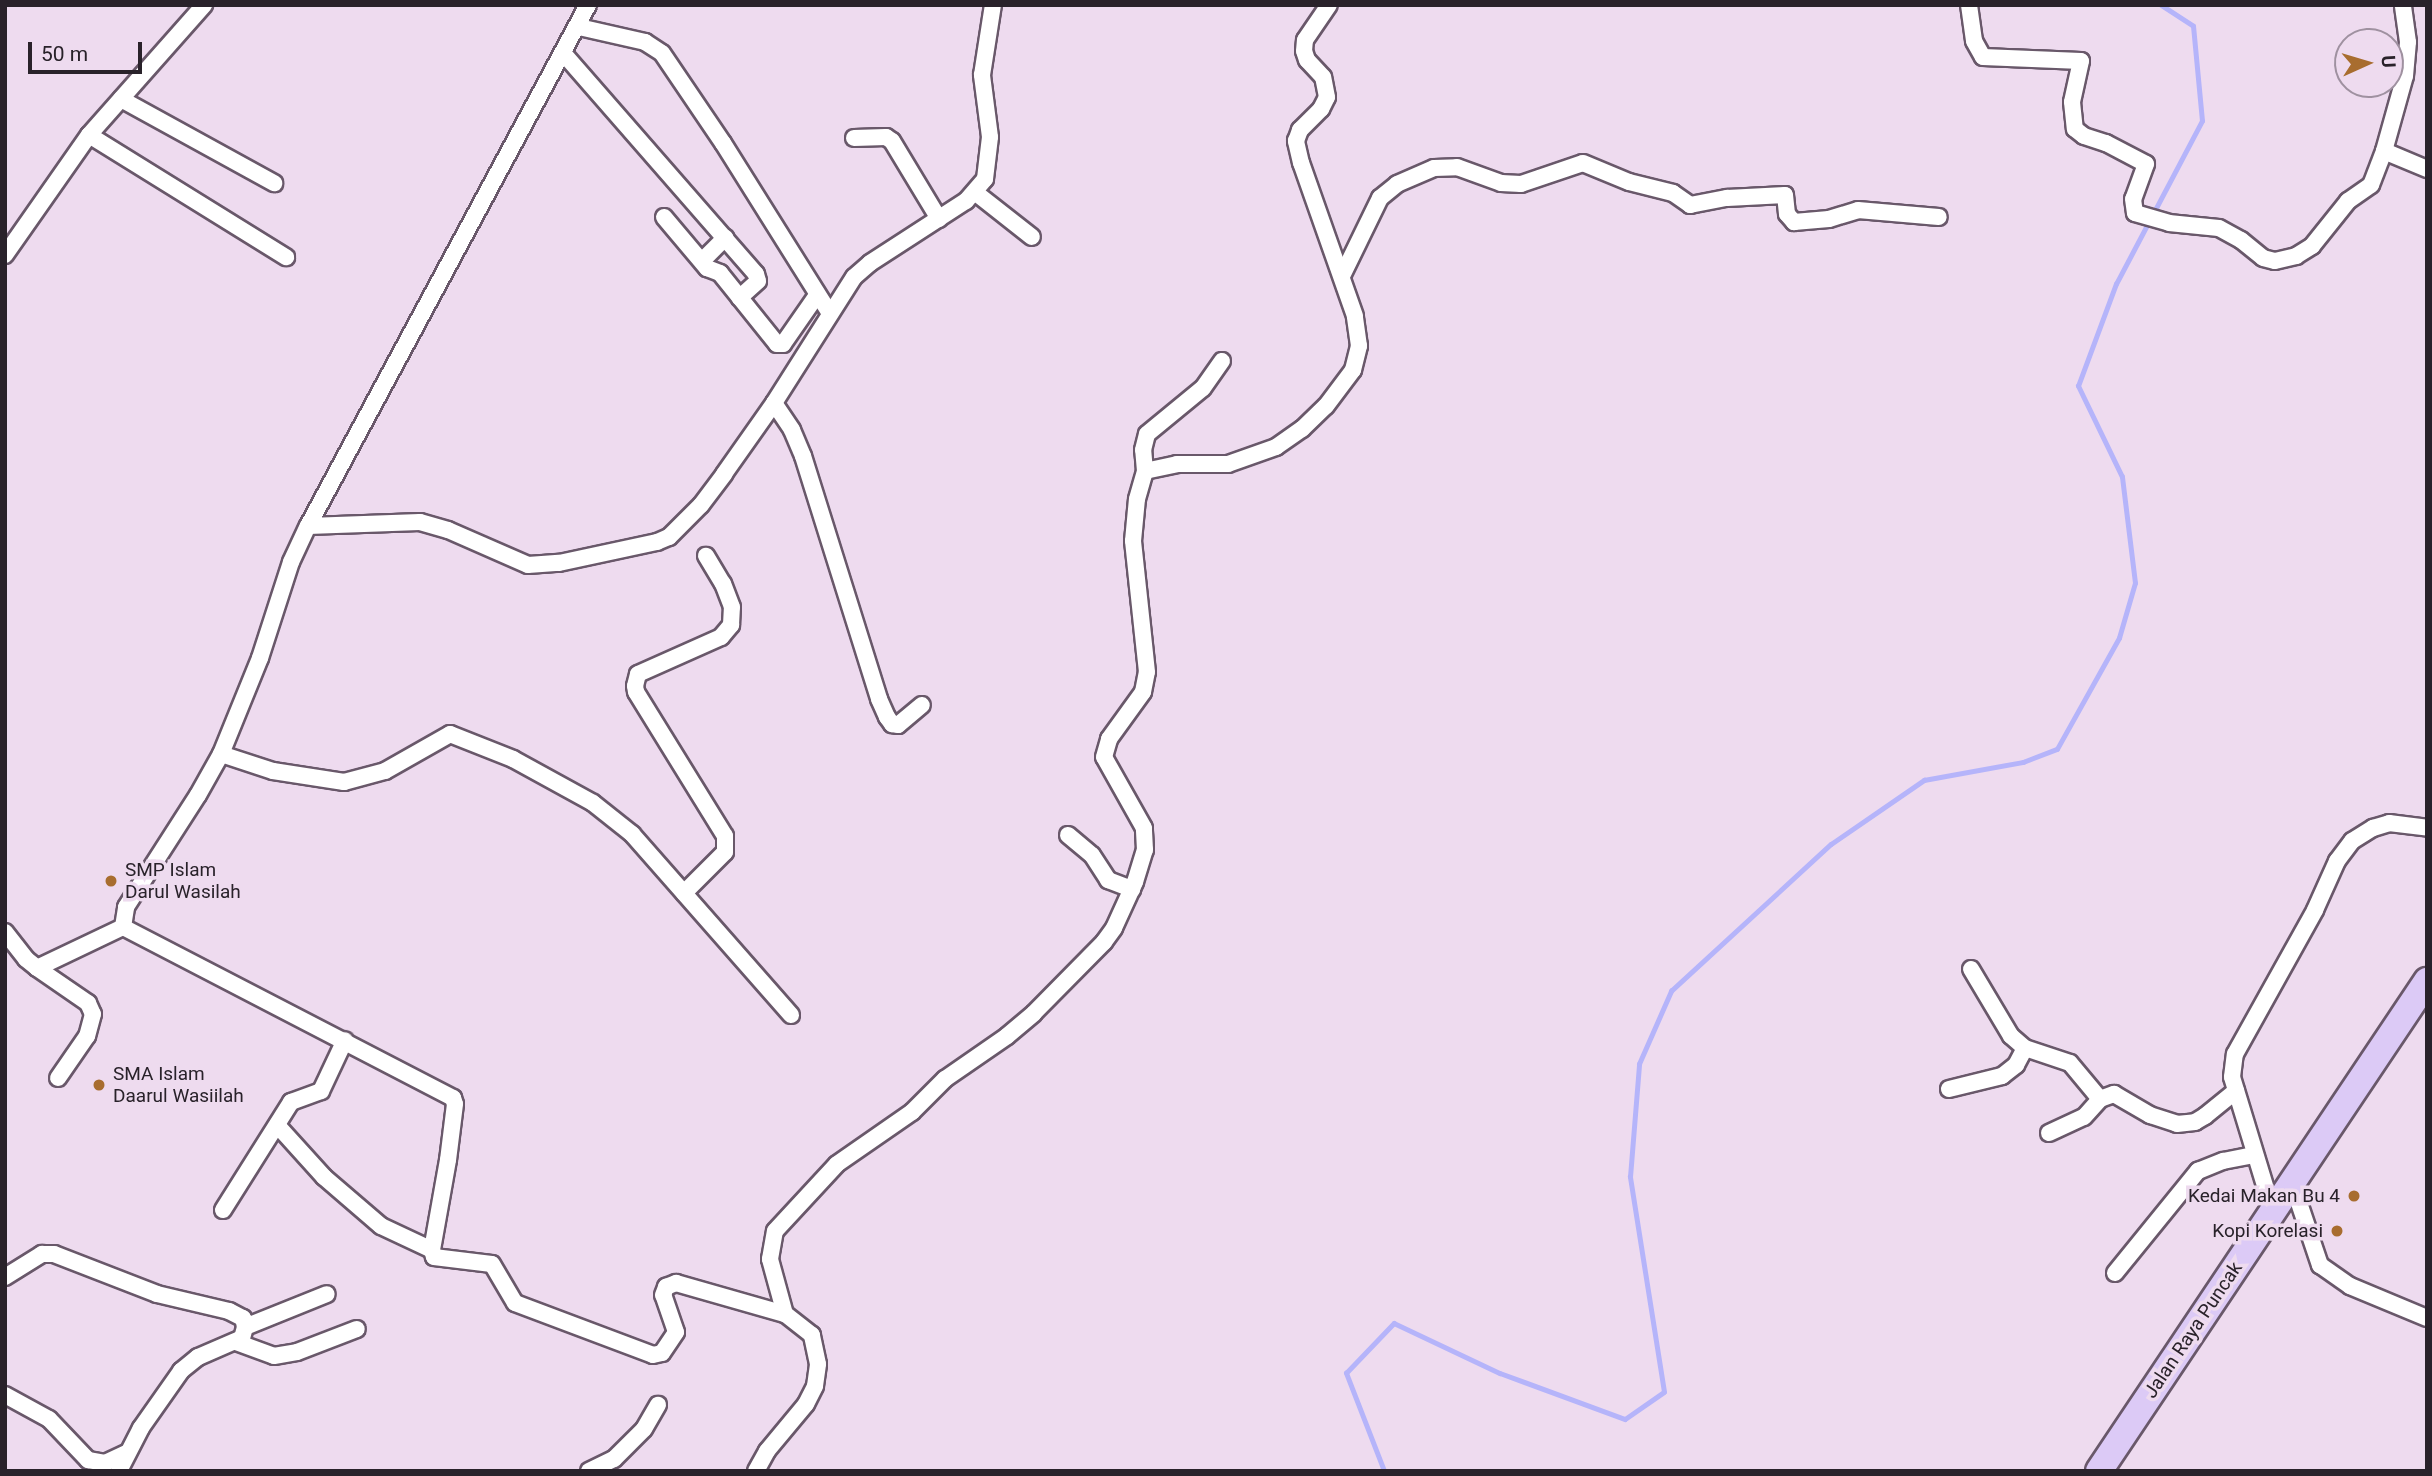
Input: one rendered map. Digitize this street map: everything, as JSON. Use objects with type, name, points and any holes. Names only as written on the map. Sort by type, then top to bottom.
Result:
[{"type":"highway","name":"Jalan Raya Puncak","points":[[2099,1471],[2427,981]]},
{"type":"street","points":[[5,254],[89,135],[204,5]]},
{"type":"street","points":[[123,927],[125,906],[221,754],[260,658],[291,562],[307,526],[579,27],[588,5]]},
{"type":"street","points":[[307,526],[420,522],[528,565],[559,563],[657,542],[676,531],[705,499],[774,403],[829,313],[860,271],[976,193],[985,179],[990,159],[982,75],[993,5]]},
{"type":"street","points":[[1145,471],[1177,464],[1214,466],[1244,460],[1288,440],[1326,406],[1349,378],[1358,354],[1355,316],[1301,163],[1296,141],[1300,130],[1321,109],[1327,97],[1323,77],[1307,60],[1304,51],[1306,40],[1329,5]]},
{"type":"street","points":[[1969,5],[1975,47],[1983,57],[2081,61],[2072,102],[2076,129],[2084,136],[2106,143],[2146,164],[2133,199],[2135,212],[2169,223],[2215,227],[2241,240],[2269,261],[2288,259],[2312,246],[2348,201],[2369,188],[2384,151],[2408,56],[2403,5]]},
{"type":"street","points":[[579,27],[645,42],[662,53],[723,143],[829,313]]},
{"type":"street","points":[[564,54],[759,279],[739,298]]},
{"type":"street","points":[[121,99],[274,183]]},
{"type":"street","points":[[89,135],[286,257]]},
{"type":"street","points":[[854,138],[886,137],[892,141],[939,219]]},
{"type":"street","points":[[2384,151],[2427,169]]},
{"type":"street","points":[[1342,276],[1380,198],[1397,184],[1434,168],[1457,167],[1501,183],[1521,184],[1583,163],[1629,182],[1673,193],[1690,205],[1727,198],[1785,195],[1787,214],[1794,222],[1829,219],[1858,209],[1939,217]]},
{"type":"street","points":[[976,193],[1032,237]]},
{"type":"street","points":[[664,217],[709,269],[718,271],[779,345],[783,344],[817,295]]},
{"type":"street","points":[[702,261],[725,237]]},
{"type":"street","points":[[785,1314],[770,1259],[775,1231],[836,1164],[912,1112],[945,1079],[1007,1036],[1104,942],[1125,886],[1145,850],[1144,828],[1104,757],[1109,739],[1143,692],[1147,672],[1133,541],[1137,499],[1145,471],[1143,450],[1147,434],[1203,388],[1222,361]]},
{"type":"street","points":[[774,403],[792,430],[803,456],[887,717],[892,724],[898,725],[922,705]]},
{"type":"street","points":[[684,893],[725,852],[725,836],[636,692],[635,686],[638,674],[721,636],[731,625],[732,607],[723,584],[706,556]]},
{"type":"street","points":[[221,754],[274,771],[352,781],[385,771],[446,735],[457,735],[538,772],[605,811],[632,834],[791,1015]]},
{"type":"street","points":[[2273,1212],[2236,1091],[2232,1071],[2235,1054],[2347,847],[2357,836],[2381,825],[2402,824],[2427,828]]},
{"type":"street","points":[[1068,835],[1088,851],[1101,873],[1125,886]]},
{"type":"street","points":[[37,968],[123,927]]},
{"type":"street","points":[[123,927],[303,1023],[345,1040],[454,1101],[448,1160],[432,1250],[435,1257],[492,1264],[514,1303],[654,1355],[662,1353],[676,1332],[663,1294],[672,1284],[693,1285],[785,1314],[803,1326],[814,1340],[819,1357],[815,1386],[806,1404],[767,1451],[756,1471]]},
{"type":"street","points":[[5,932],[26,960],[88,1003],[93,1014],[87,1036],[58,1078]]},
{"type":"street","points":[[1972,969],[2003,1026],[2025,1048],[2070,1063],[2100,1099]]},
{"type":"street","points":[[223,1210],[293,1099],[319,1093],[345,1040]]},
{"type":"street","points":[[1949,1089],[2002,1076],[2013,1069],[2025,1048]]},
{"type":"street","points":[[2049,1133],[2084,1117],[2100,1099],[2118,1094],[2150,1115],[2183,1124],[2205,1116],[2236,1091]]},
{"type":"street","points":[[277,1125],[324,1177],[358,1204],[369,1217],[389,1230],[432,1250]]},
{"type":"street","points":[[2115,1273],[2198,1171],[2223,1161],[2254,1155]]},
{"type":"street","points":[[2292,1182],[2320,1265],[2350,1286],[2427,1318]]},
{"type":"street","points":[[5,1277],[42,1254],[54,1254],[158,1294],[238,1314],[245,1327]]},
{"type":"street","points":[[119,1471],[126,1453],[181,1371],[201,1355],[236,1342],[245,1327],[327,1294]]},
{"type":"street","points":[[236,1342],[274,1356],[297,1352],[357,1329]]},
{"type":"street","points":[[5,1395],[49,1419],[88,1460],[105,1463],[126,1453]]},
{"type":"street","points":[[589,1471],[614,1459],[644,1429],[658,1405]]},
{"type":"waterway","points":[[1384,1471],[1346,1373],[1394,1323],[1500,1373],[1625,1419],[1664,1392],[1630,1177],[1639,1064],[1671,991],[1831,844],[1924,780],[2023,762],[2057,749],[2119,638],[2135,583],[2122,477],[2078,386],[2116,284],[2202,121],[2193,26],[2161,5]]},
{"type":"place","name":"SMP Islam Darul Wasilah","points":[[111,881]]},
{"type":"place","name":"SMA Islam Daarul Wasiilah","points":[[99,1085]]},
{"type":"place","name":"Kedai Makan Bu 4","points":[[2354,1196]]},
{"type":"place","name":"Kopi Korelasi","points":[[2337,1231]]}]
